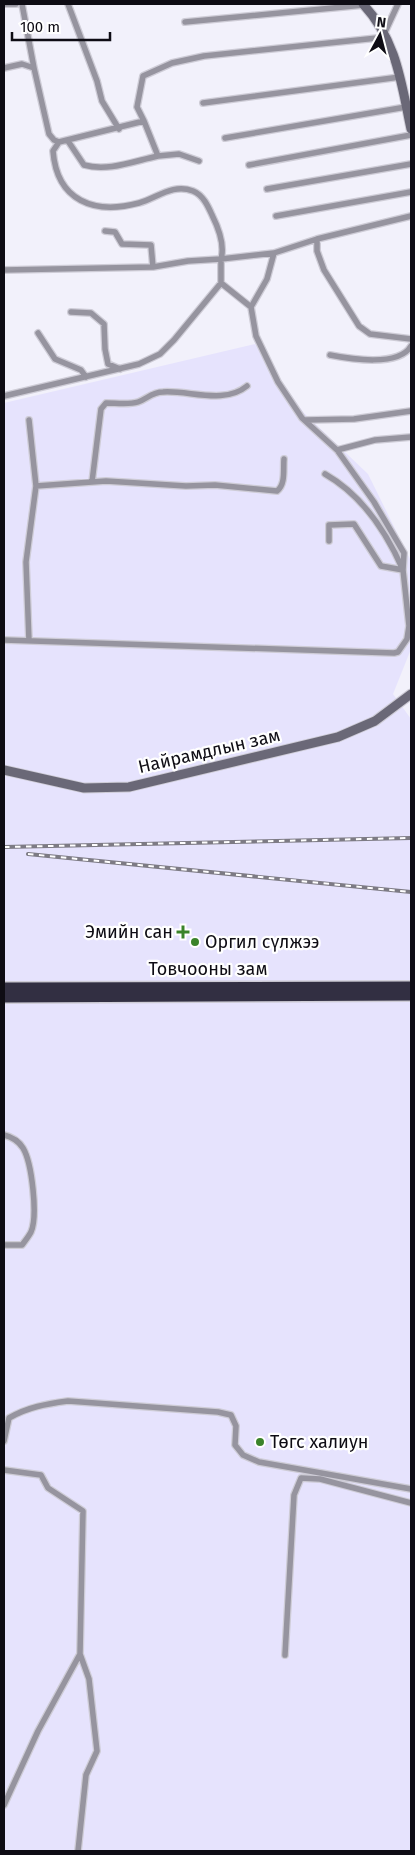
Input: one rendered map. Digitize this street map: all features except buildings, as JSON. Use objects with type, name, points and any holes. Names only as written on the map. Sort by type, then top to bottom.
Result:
[{"type":"highway","name":"Товчооны зам","points":[[4,988],[411,987]]},
{"type":"highway","name":"Товчооны зам","points":[[4,997],[411,995]]},
{"type":"main road","points":[[364,4],[386,34],[400,77],[411,130]]},
{"type":"main road","name":"Найрамдлын зам","points":[[4,770],[84,788],[129,787],[338,737],[374,721],[411,694]]},
{"type":"street","points":[[4,4],[16,4]]},
{"type":"street","points":[[22,4],[49,134],[54,140],[59,142],[68,141],[144,121]]},
{"type":"street","points":[[68,4],[97,81],[102,101],[119,129]]},
{"type":"street","points":[[185,22],[364,4]]},
{"type":"street","points":[[158,156],[137,107],[143,76],[172,64],[204,56],[386,34],[398,4]]},
{"type":"street","points":[[4,68],[22,64],[34,68]]},
{"type":"street","points":[[203,103],[400,77]]},
{"type":"street","points":[[225,138],[406,107]]},
{"type":"street","points":[[249,165],[411,135]]},
{"type":"street","points":[[68,141],[84,165],[91,167],[115,166],[158,156],[179,154],[199,161]]},
{"type":"street","points":[[4,396],[139,364],[160,354],[222,283],[221,243],[215,222],[200,195],[181,189],[164,192],[138,203],[93,206],[74,196],[61,182],[53,151],[59,142]]},
{"type":"street","points":[[268,189],[411,164]]},
{"type":"street","points":[[276,216],[411,192]]},
{"type":"street","points":[[4,270],[153,267],[188,261],[274,253],[317,239],[411,216]]},
{"type":"street","points":[[105,232],[115,232],[122,244],[151,245],[153,267]]},
{"type":"street","points":[[317,239],[317,251],[324,270],[359,326],[370,334],[411,339]]},
{"type":"street","points":[[251,307],[266,279],[274,253]]},
{"type":"street","points":[[4,640],[394,653],[398,652],[407,639],[409,626],[403,570],[404,559],[401,548],[374,502],[337,450],[306,420],[278,382],[256,336],[254,314],[251,307],[222,283]]},
{"type":"street","points":[[71,312],[92,313],[104,324],[104,349],[108,364],[120,369]]},
{"type":"street","points":[[38,333],[55,359],[82,370],[86,376]]},
{"type":"street","points":[[330,355],[372,361],[404,354],[411,346]]},
{"type":"street","points":[[92,482],[101,409],[106,403],[138,402],[150,394],[164,392],[211,397],[242,390],[247,386]]},
{"type":"street","points":[[306,420],[354,418],[411,411]]},
{"type":"street","points":[[29,420],[36,486],[26,562],[29,641]]},
{"type":"street","points":[[337,450],[375,440],[411,437]]},
{"type":"street","points":[[36,486],[92,482],[214,485],[277,490],[282,486],[284,459]]},
{"type":"street","points":[[324,474],[344,485],[362,502],[389,543],[403,570]]},
{"type":"street","points":[[329,542],[329,525],[354,524],[381,566],[403,570]]},
{"type":"street","points":[[4,1135],[12,1137],[22,1147],[28,1160],[33,1190],[32,1230],[22,1245],[4,1246]]},
{"type":"street","points":[[4,1441],[8,1418],[23,1410],[53,1403],[68,1401],[218,1412],[231,1415],[236,1426],[235,1445],[243,1454],[259,1462],[411,1489]]},
{"type":"street","points":[[4,1470],[41,1475],[48,1488],[82,1511],[80,1654],[89,1679],[97,1751],[86,1775],[78,1851]]},
{"type":"street","points":[[285,1655],[294,1495],[301,1478],[320,1479],[411,1503]]},
{"type":"street","points":[[4,1805],[38,1731],[80,1654]]},
{"type":"shaded area","points":[[255,344],[304,413],[368,474],[411,561],[411,649],[393,694],[411,719],[411,1851],[4,1851],[4,403]]},
{"type":"railway","points":[[4,847],[411,838]]},
{"type":"railway","points":[[28,854],[411,892]]},
{"type":"place","name":"Эмийн сан","points":[[183,932]]},
{"type":"place","name":"Оргил сүлжээ","points":[[195,942]]},
{"type":"place","name":"Төгс халиун","points":[[260,1442]]}]
